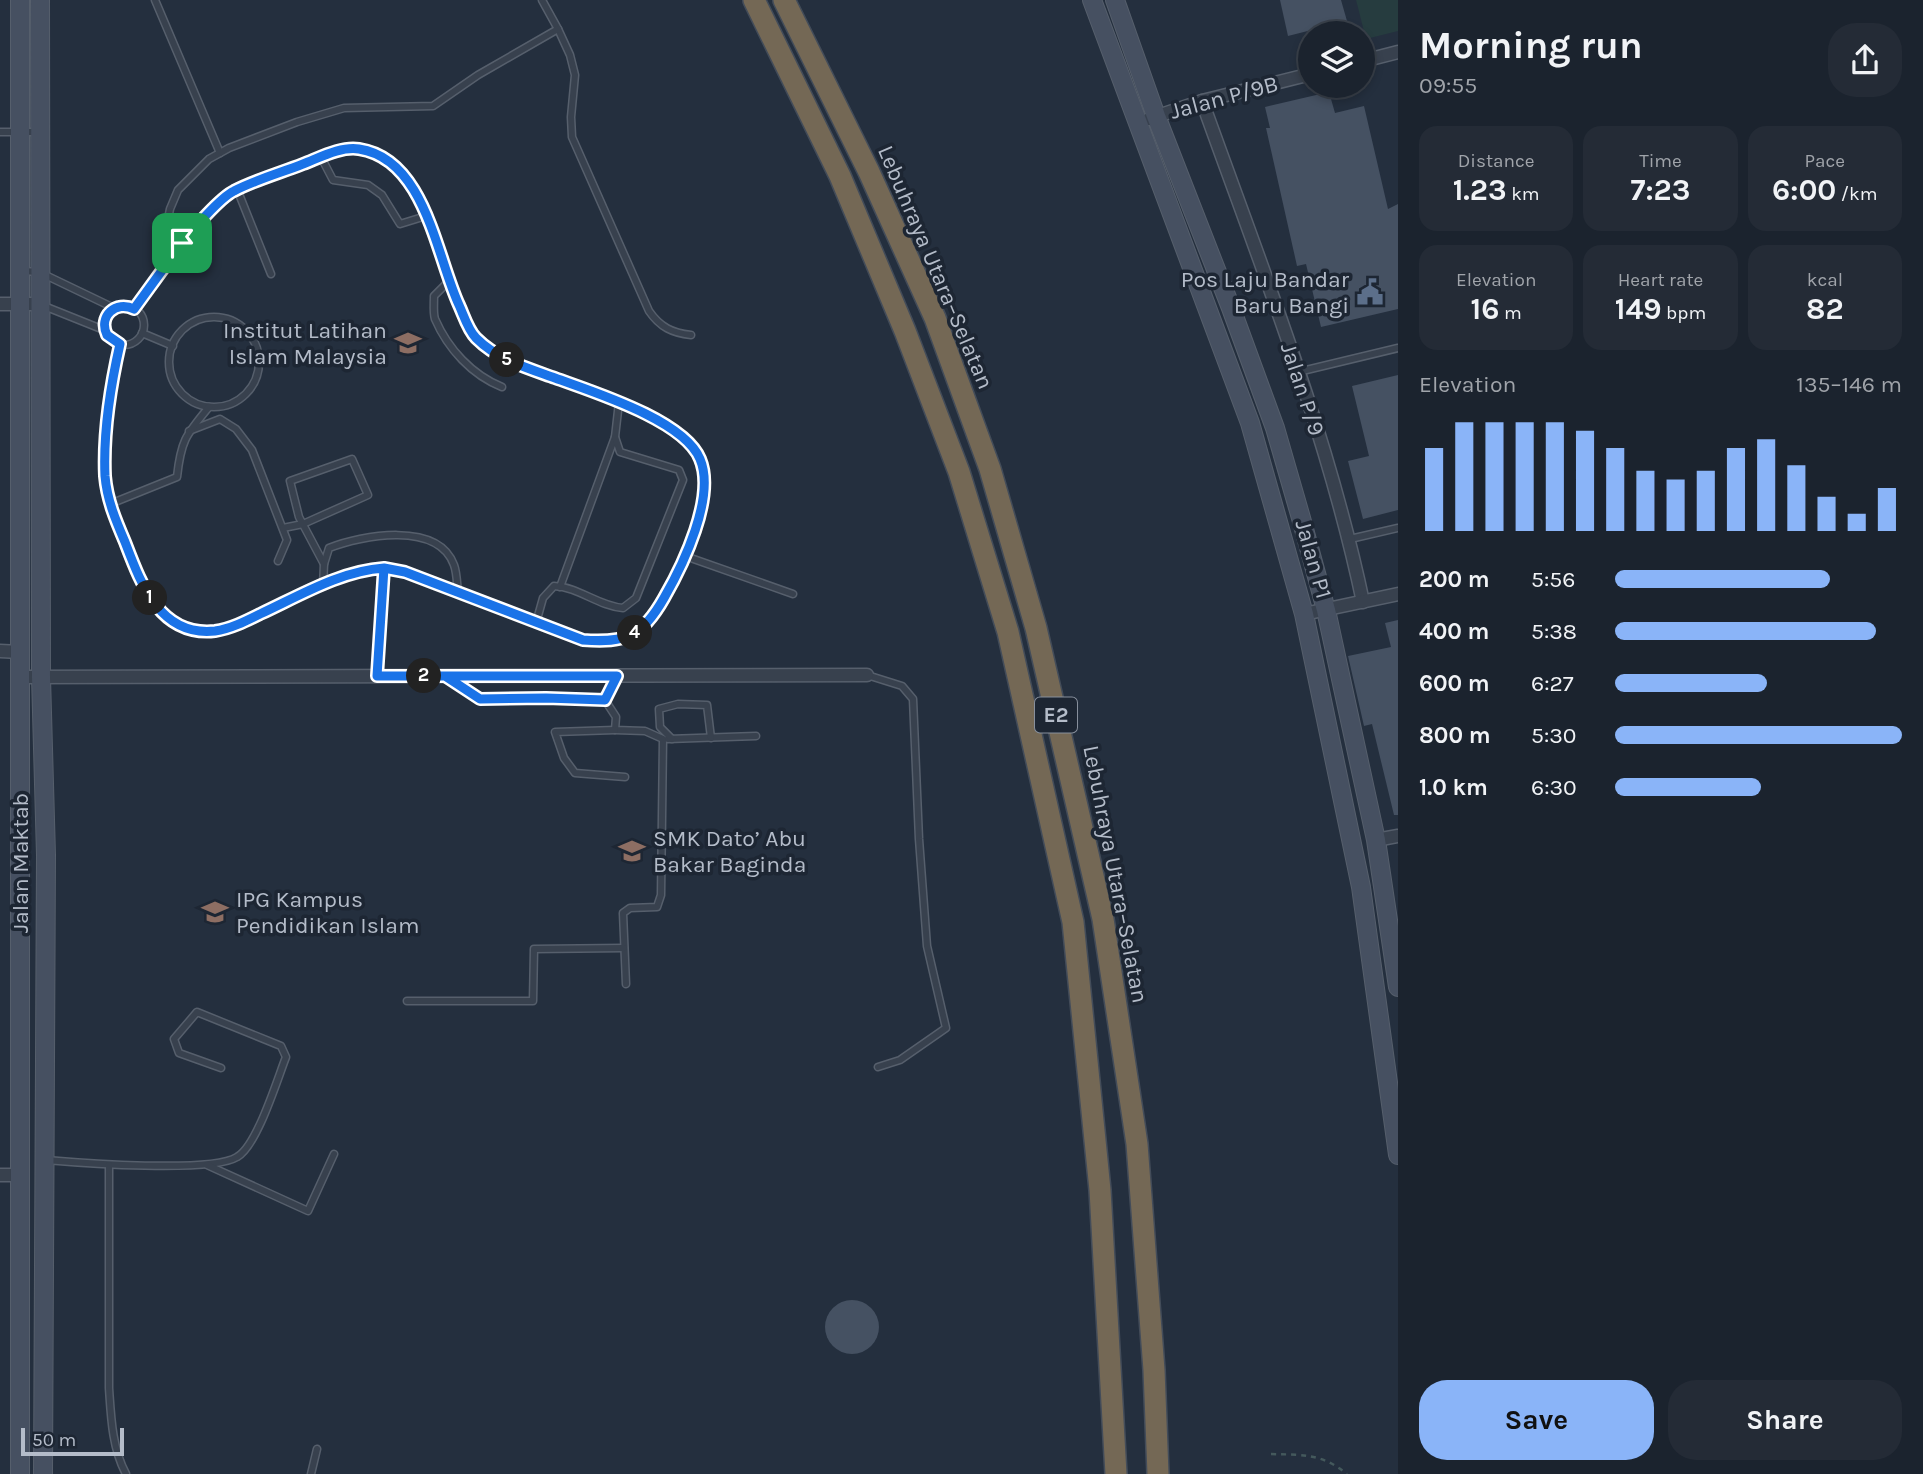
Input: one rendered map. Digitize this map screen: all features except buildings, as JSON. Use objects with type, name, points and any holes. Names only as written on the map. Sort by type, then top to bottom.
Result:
[{"type":"highway","name":"E2","points":[[754,0],[840,176],[905,331],[959,472],[1007,632],[1073,922],[1100,1191],[1116,1474]]},
{"type":"highway","name":"Lebuhraya Utara–Selatan","points":[[784,0],[869,172],[935,318],[990,469],[1036,628],[1103,919],[1137,1144],[1154,1370],[1158,1474]]},
{"type":"street","name":"Jalan Maktab","points":[[20,0],[20,131],[30,271]]},
{"type":"street","name":"Jalan Maktab","points":[[20,1474],[20,652],[30,271],[39,132],[40,0]]},
{"type":"street","name":"Jalan P1","points":[[1092,0],[1250,423],[1304,614],[1361,887],[1398,1155]]},
{"type":"street","name":"Jalan P1","points":[[1115,0],[1156,116],[1275,428],[1326,610],[1376,840],[1398,987]]},
{"type":"street","points":[[1375,58],[1398,52]]},
{"type":"street","name":"Jalan P/9B","points":[[1138,123],[1202,101],[1298,77]]},
{"type":"street","name":"Jalan P/9","points":[[1202,101],[1298,372],[1350,540],[1363,602]]},
{"type":"street","points":[[0,304],[30,304]]},
{"type":"street","name":"Jalan Maktab","points":[[30,304],[46,855],[43,1474]]},
{"type":"street","points":[[1304,614],[1398,594]]},
{"type":"street","points":[[0,651],[20,652]]},
{"type":"street","points":[[20,677],[867,675]]},
{"type":"street","points":[[1376,840],[1398,836]]},
{"type":"street","points":[[0,1175],[44,1160]]},
{"type":"lane","points":[[155,0],[220,153]]},
{"type":"lane","points":[[542,0],[570,55],[575,75],[572,137],[604,211],[649,311],[657,322],[668,330],[691,335]]},
{"type":"lane","points":[[182,243],[172,233],[170,209],[178,190],[209,159],[297,122],[344,108],[433,106],[478,75],[558,29]]},
{"type":"lane","points":[[0,132],[39,132]]},
{"type":"lane","points":[[120,344],[109,392],[107,421],[106,479],[110,504],[143,589],[161,613],[188,629],[215,631],[244,622],[364,569],[384,568],[405,572],[583,640],[605,641],[629,638],[653,618],[678,574],[700,514],[705,477],[694,449],[661,421],[619,402],[511,362],[473,336],[448,282],[422,203],[406,176],[385,159],[358,149],[334,152],[231,191],[182,243],[134,309]]},
{"type":"lane","points":[[321,157],[333,180],[369,185],[382,195],[400,224],[426,216]]},
{"type":"lane","points":[[237,189],[271,274]]},
{"type":"lane","points":[[30,271],[114,308]]},
{"type":"lane","points":[[448,282],[434,296],[434,317],[450,345],[469,367],[482,378],[502,387]]},
{"type":"lane","points":[[30,304],[104,330]]},
{"type":"lane","points":[[126,305],[134,309],[143,321],[142,333],[134,342],[120,344],[111,340],[104,330],[107,313],[114,308],[126,305]]},
{"type":"lane","points":[[204,318],[234,322],[247,331],[256,344],[260,359],[258,375],[251,389],[225,406],[209,407],[194,402],[182,393],[173,380],[169,365],[173,346],[189,325],[204,318]]},
{"type":"lane","points":[[142,333],[173,346]]},
{"type":"lane","points":[[1298,372],[1398,348]]},
{"type":"lane","points":[[561,587],[615,437],[619,402]]},
{"type":"lane","points":[[110,504],[177,477],[180,449],[189,431],[209,407]]},
{"type":"lane","points":[[189,431],[220,419],[236,429],[252,450],[287,540],[278,561]]},
{"type":"lane","points":[[536,623],[543,598],[554,586],[567,587],[608,607],[623,608],[636,598],[683,480],[679,470],[620,452],[615,437]]},
{"type":"lane","points":[[283,528],[303,524],[368,495],[352,459],[290,481],[303,524],[324,564]]},
{"type":"lane","points":[[1350,540],[1398,528]]},
{"type":"lane","points":[[323,586],[324,564],[329,548],[352,539],[395,535],[429,539],[448,554],[455,566],[458,593]]},
{"type":"lane","points":[[685,556],[793,594]]},
{"type":"lane","points":[[377,676],[384,568]]},
{"type":"lane","points":[[867,675],[902,686],[913,699],[927,946],[946,1028],[900,1060],[878,1067]]},
{"type":"lane","points":[[445,676],[480,699],[605,700]]},
{"type":"lane","points":[[605,700],[617,676]]},
{"type":"lane","points":[[605,700],[616,717],[615,730]]},
{"type":"lane","points":[[672,739],[660,727],[659,709],[678,704],[707,705],[711,737]]},
{"type":"lane","points":[[625,777],[575,773],[564,758],[555,733],[645,731],[663,739],[756,736]]},
{"type":"lane","points":[[626,984],[623,913],[630,908],[657,907],[661,895],[663,739]]},
{"type":"lane","points":[[407,1001],[534,1001],[534,949],[624,948]]},
{"type":"lane","points":[[44,1160],[109,1165],[205,1165],[237,1158],[251,1143],[286,1057],[281,1046],[197,1012],[174,1039],[178,1053],[221,1068]]},
{"type":"lane","points":[[205,1165],[308,1211],[334,1154]]},
{"type":"lane","points":[[109,1165],[111,1425],[120,1463],[126,1474]]},
{"type":"lane","points":[[311,1474],[317,1450]]},
{"type":"path","points":[[1271,1454],[1311,1455],[1325,1459],[1347,1474]]},
{"type":"green space","points":[[1356,0],[1398,0],[1398,31],[1375,37],[1375,21],[1361,21]]},
{"type":"place","name":"Pos Laju Bandar Baru Bangi","points":[[1370,292]]},
{"type":"place","name":"Institut Latihan Islam Malaysia","points":[[408,343]]},
{"type":"place","name":"SMK Dato’ Abu Bakar Baginda","points":[[632,851]]},
{"type":"place","name":"IPG Kampus Pendidikan Islam","points":[[215,912]]},
{"type":"route","points":[[182,243],[134,309],[126,305],[114,308],[107,313],[104,321],[107,335],[120,344],[109,392],[105,450],[110,504],[143,589],[161,613],[188,629],[215,631],[244,622],[338,578],[364,569],[384,568],[377,676],[445,676],[480,699],[605,700],[617,676],[445,676],[377,676],[380,622],[384,568],[405,572],[583,640],[629,638],[653,618],[678,574],[700,514],[705,477],[694,449],[661,421],[612,399],[511,362],[473,336],[448,282],[422,203],[406,176],[385,159],[358,149],[334,152],[231,191],[182,243]]}]
